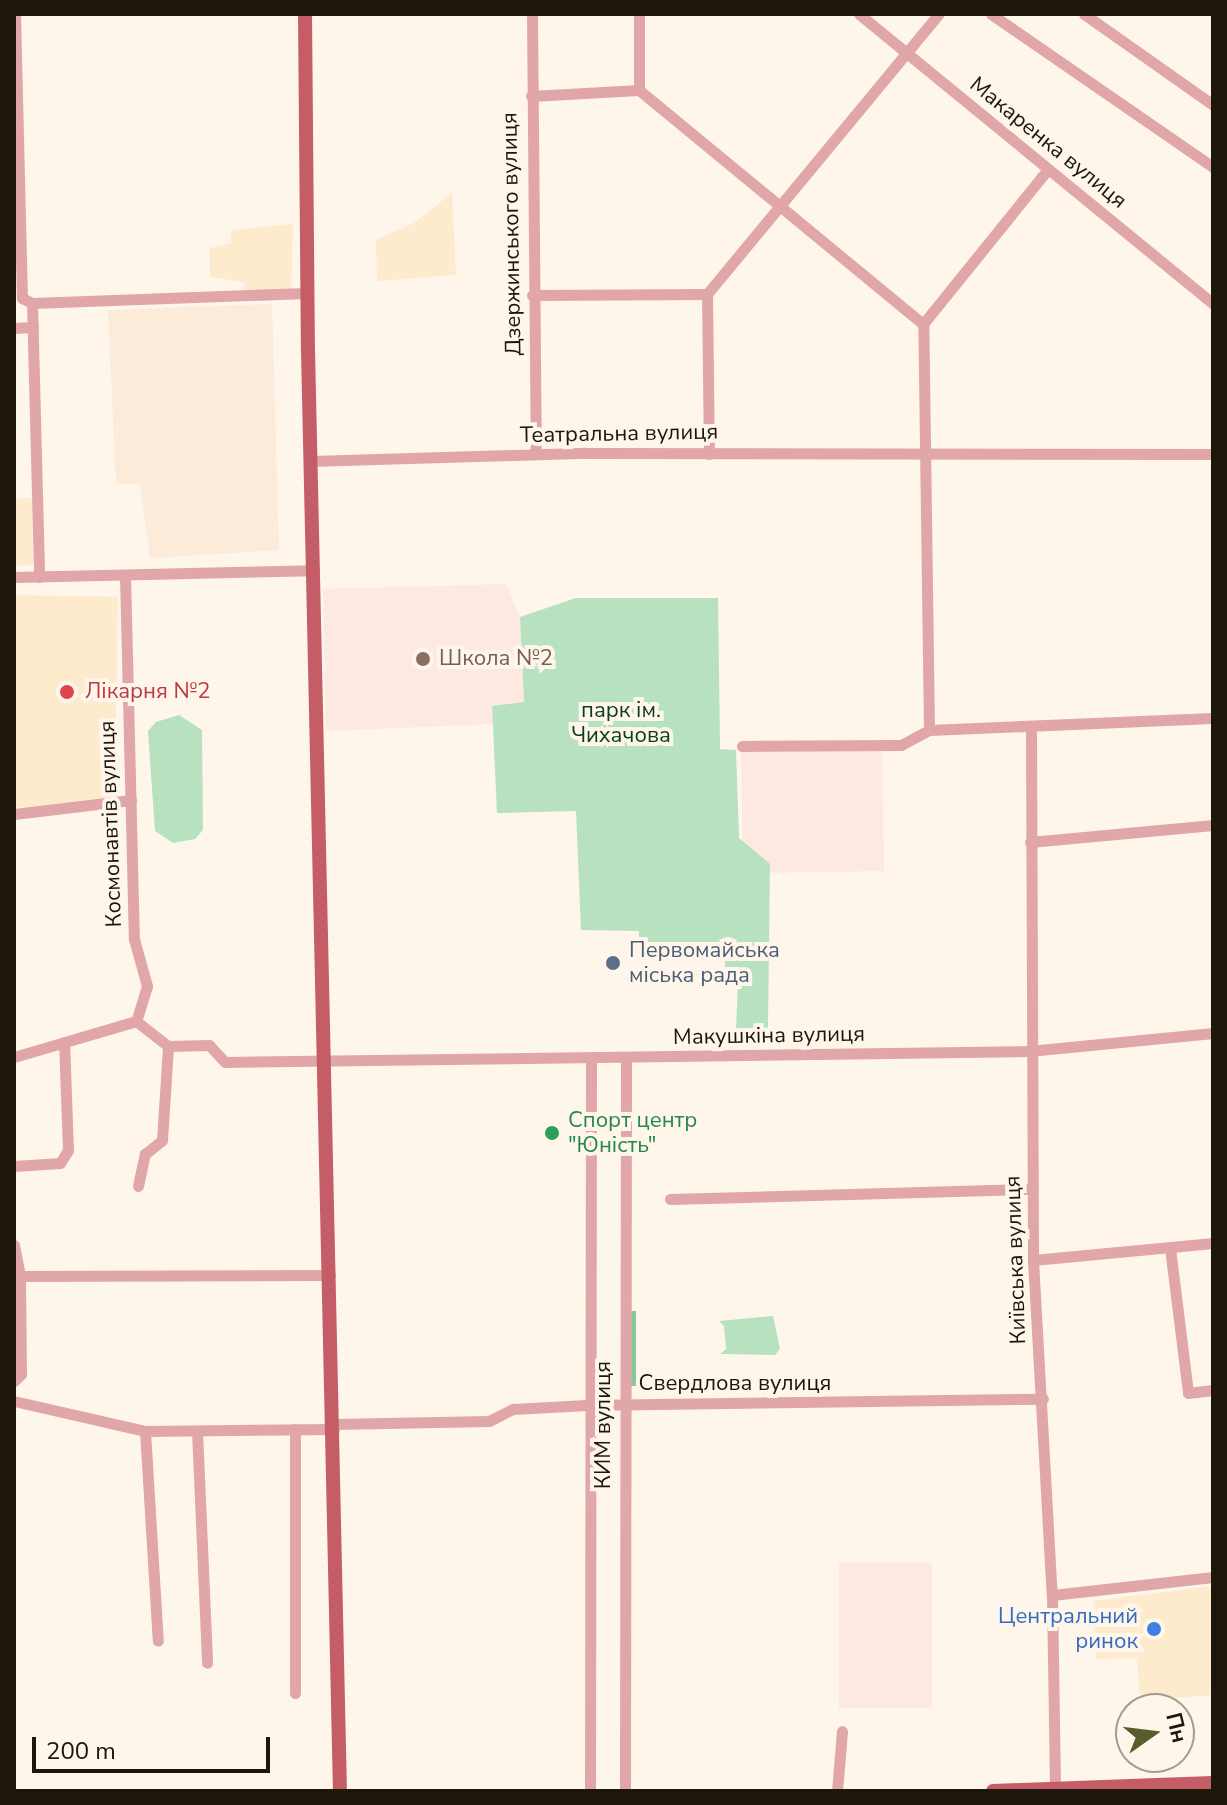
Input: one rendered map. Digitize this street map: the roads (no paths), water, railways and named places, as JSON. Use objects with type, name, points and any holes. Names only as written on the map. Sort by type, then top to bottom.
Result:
[{"type":"main road","points":[[305,14],[307,293],[340,1791]]},
{"type":"main road","points":[[993,1791],[1213,1783]]},
{"type":"street","points":[[15,14],[22,298],[32,303],[307,293]]},
{"type":"street","name":"Дзержинського вулиця","points":[[532,14],[532,295],[536,454]]},
{"type":"street","points":[[639,14],[639,90]]},
{"type":"street","name":"Макаренка вулиця","points":[[859,14],[1213,304]]},
{"type":"street","points":[[709,454],[707,294],[782,208],[939,14]]},
{"type":"street","points":[[991,14],[1213,167]]},
{"type":"street","points":[[1084,14],[1213,105]]},
{"type":"street","points":[[531,96],[639,90],[923,324]]},
{"type":"street","points":[[929,730],[923,324],[1048,169]]},
{"type":"street","points":[[532,295],[707,294]]},
{"type":"street","points":[[32,303],[39,577]]},
{"type":"street","points":[[14,328],[33,327]]},
{"type":"street","name":"Театральна вулиця","points":[[311,461],[536,454],[1213,454]]},
{"type":"street","points":[[14,577],[314,570]]},
{"type":"street","name":"Космонавтів вулиця","points":[[125,575],[134,939],[147,986],[136,1021]]},
{"type":"street","points":[[742,746],[901,745],[929,730],[1031,730],[1213,718]]},
{"type":"street","name":"Київська вулиця","points":[[1031,730],[1029,1051],[1033,1260],[1052,1595],[1055,1787]]},
{"type":"street","points":[[14,814],[131,800]]},
{"type":"street","points":[[1030,842],[1213,825]]},
{"type":"street","points":[[14,1057],[136,1021],[168,1046],[162,1140],[145,1154],[138,1186]]},
{"type":"street","name":"Макушкіна вулиця","points":[[168,1046],[209,1045],[225,1062],[591,1060],[1029,1051],[1213,1033]]},
{"type":"street","points":[[14,1166],[60,1163],[68,1150],[64,1042]]},
{"type":"street","name":"КИМ вулиця","points":[[625,1791],[623,1404],[626,1059]]},
{"type":"street","name":"КИМ вулиця","points":[[590,1791],[587,1405],[591,1060]]},
{"type":"street","points":[[670,1199],[1033,1189]]},
{"type":"street","points":[[1033,1260],[1213,1243]]},
{"type":"street","points":[[14,1245],[20,1276],[21,1374],[14,1381]]},
{"type":"street","points":[[1170,1248],[1188,1393],[1213,1390]]},
{"type":"street","points":[[20,1276],[330,1275]]},
{"type":"street","name":"Свердлова вулиця","points":[[14,1401],[145,1431],[197,1431],[489,1421],[513,1409],[587,1405],[1043,1399]]},
{"type":"street","points":[[295,1429],[295,1693]]},
{"type":"street","points":[[145,1431],[158,1641]]},
{"type":"street","points":[[197,1431],[207,1663]]},
{"type":"street","points":[[1052,1595],[1213,1577]]},
{"type":"street","points":[[837,1791],[842,1731]]},
{"type":"place","name":"Школа №2","points":[[423,659]]},
{"type":"place","name":"Лікарня №2","points":[[67,692]]},
{"type":"place","name":"Первомайська міська рада","points":[[613,963]]},
{"type":"place","name":"Спорт центр \"Юність\"","points":[[552,1133]]},
{"type":"place","name":"Центральний ринок","points":[[1154,1629]]},
{"type":"park label","name":"парк ім. Чихачова","points":[[621,722]]}]
